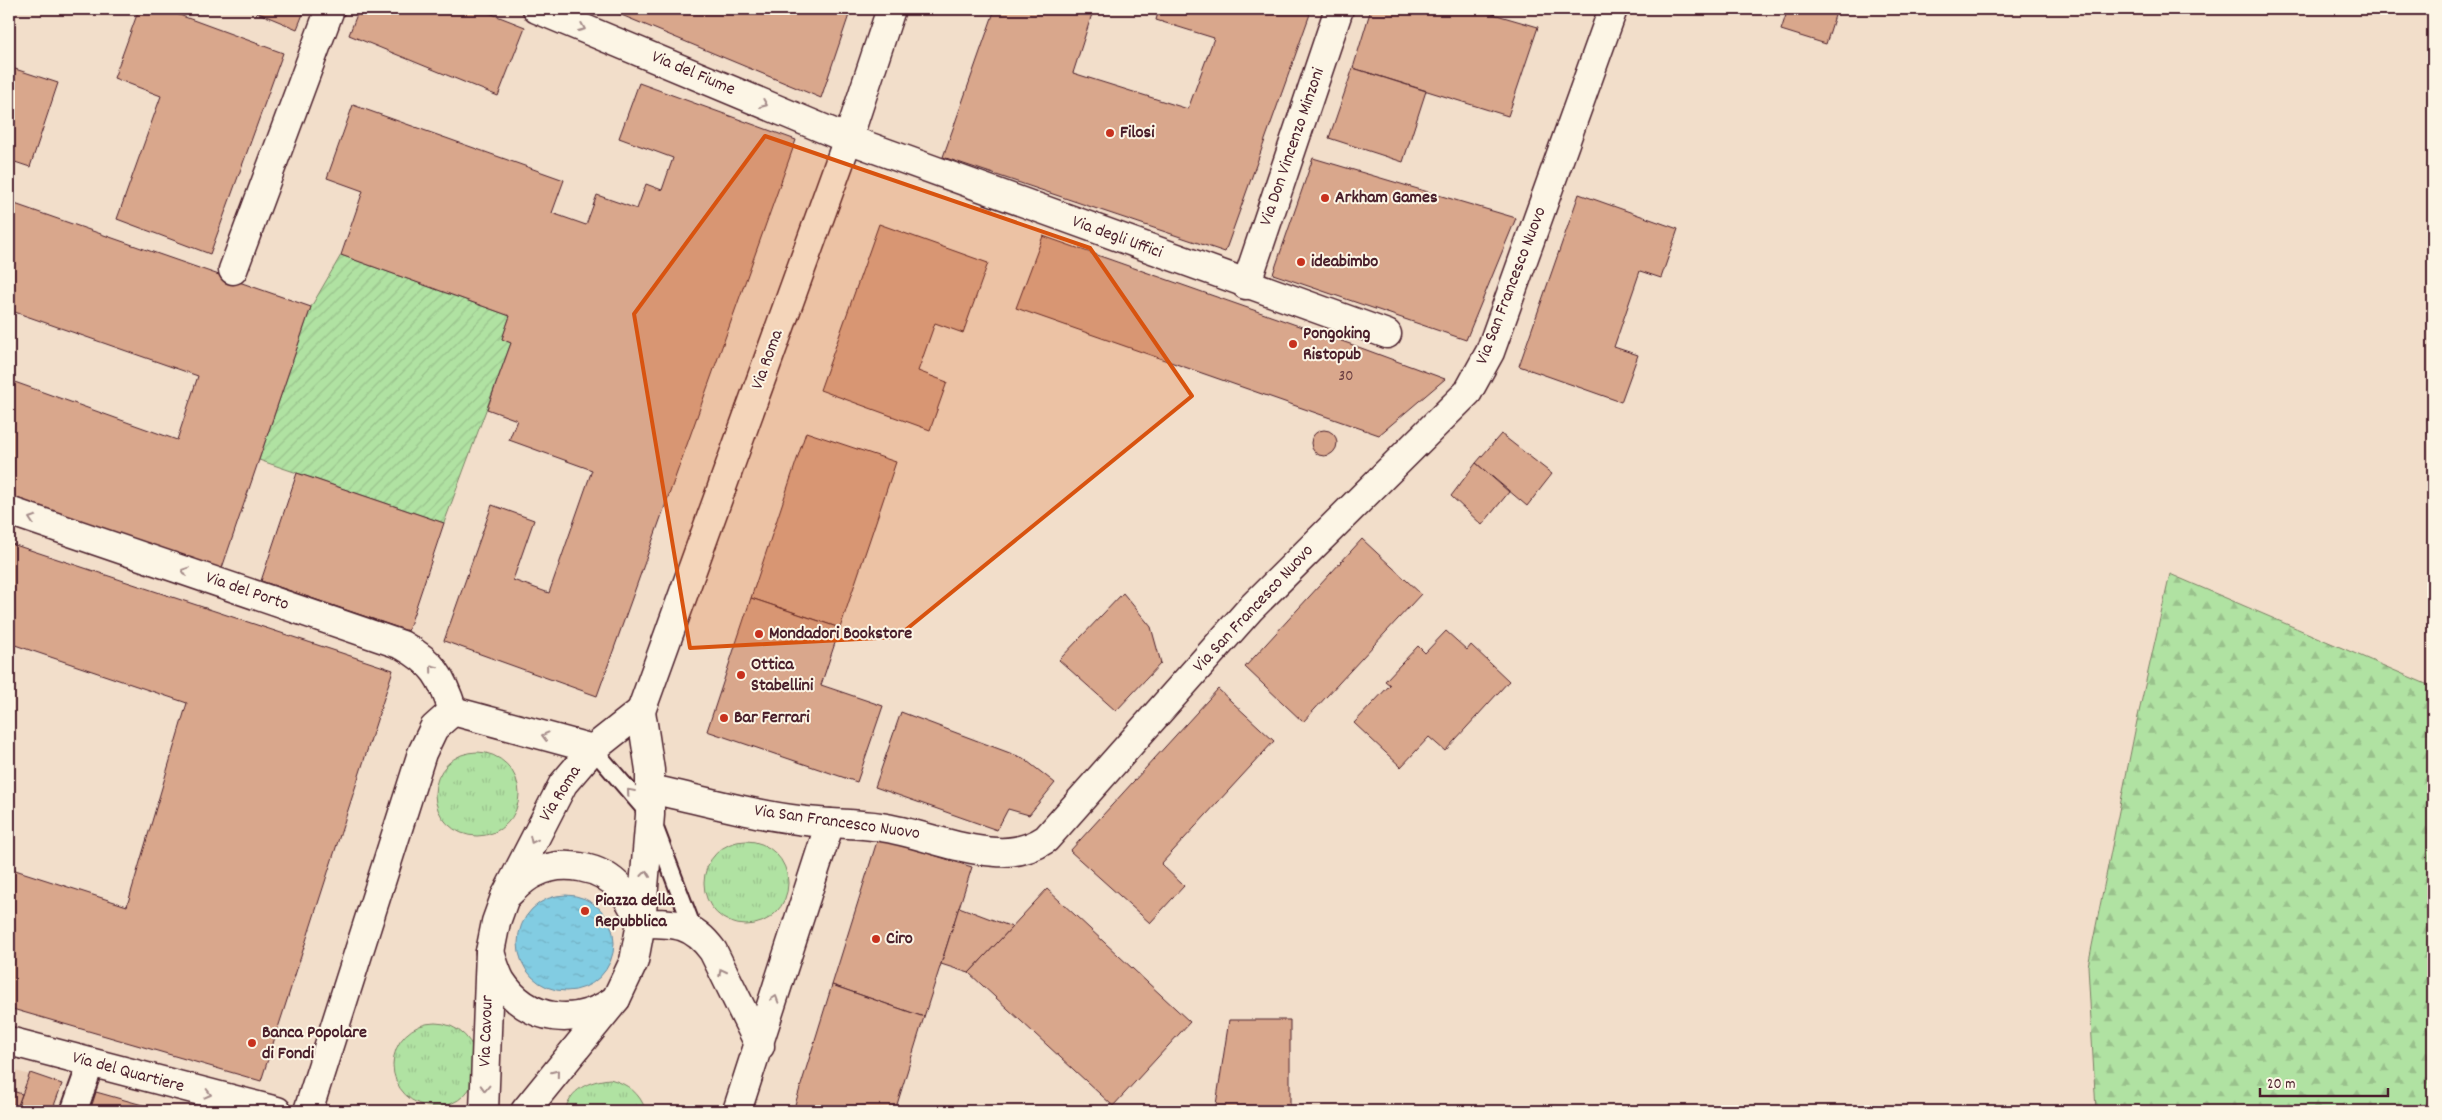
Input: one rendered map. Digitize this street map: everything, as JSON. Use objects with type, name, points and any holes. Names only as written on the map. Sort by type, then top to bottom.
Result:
[{"type":"street","points":[[233,270],[330,9]]},
{"type":"street","name":"Via del Fiume","points":[[537,9],[848,139]]},
{"type":"street","name":"Via Roma","points":[[641,923],[650,802],[641,711],[848,139],[891,9]]},
{"type":"street","name":"Via Don Vincenzo Minzoni","points":[[1246,285],[1339,9]]},
{"type":"street","name":"Via San Francesco Nuovo","points":[[650,802],[782,818],[881,827],[980,850],[997,852],[1023,850],[1035,846],[1054,831],[1251,608],[1468,392],[1490,352],[1613,9]]},
{"type":"street","name":"Via degli Uffici","points":[[848,139],[1246,285],[1387,334]]},
{"type":"street","name":"Via del Porto","points":[[9,511],[402,645],[430,663],[446,690],[453,711]]},
{"type":"street","points":[[308,1111],[422,753],[434,728],[453,711],[593,749]]},
{"type":"street","name":"Via Roma","points":[[504,898],[554,798],[563,784],[593,749],[641,711]]},
{"type":"street","points":[[737,1111],[760,1046],[830,823]]},
{"type":"street","points":[[525,1111],[616,999],[634,961],[641,923],[621,888],[602,875],[581,867],[559,866],[535,872],[504,898],[496,922],[490,952],[501,981],[514,996],[531,1009],[549,1016],[571,1018],[587,1015],[602,1009],[616,999]]},
{"type":"street","points":[[641,923],[671,923],[694,930],[713,951],[760,1046]]},
{"type":"street","name":"Via Cavour","points":[[484,1111],[490,952]]},
{"type":"street","name":"Via del Quartiere","points":[[9,1040],[91,1064],[277,1111]]},
{"type":"street","points":[[74,1111],[91,1064]]},
{"type":"lane","points":[[593,749],[650,802],[694,930]]},
{"type":"highlighted area","points":[[765,136],[1090,248],[1192,396],[897,637],[690,648],[634,314]]},
{"type":"shaded area","points":[[9,1069],[62,1084],[52,1111],[9,1111]]},
{"type":"green space","points":[[341,255],[510,316],[502,339],[511,343],[444,523],[259,460],[311,307]]},
{"type":"green space","points":[[2170,574],[2433,687],[2433,1111],[2096,1111],[2088,966],[2137,721]]},
{"type":"green space","points":[[477,752],[493,755],[507,764],[516,778],[519,794],[516,810],[507,824],[493,833],[477,836],[461,833],[447,824],[438,810],[435,794],[438,778],[447,764],[461,755]]},
{"type":"green space","points":[[746,841],[762,844],[776,853],[785,867],[788,883],[785,899],[776,913],[762,922],[746,925],[730,922],[716,913],[707,899],[704,883],[707,867],[716,853],[730,844]]},
{"type":"green space","points":[[435,1023],[451,1026],[465,1035],[474,1049],[477,1065],[474,1081],[465,1095],[451,1104],[435,1107],[419,1104],[405,1095],[396,1081],[393,1065],[396,1049],[405,1035],[419,1026]]},
{"type":"green space","points":[[610,1079],[628,1087],[637,1094],[646,1111],[565,1111],[571,1097],[576,1092],[588,1084]]},
{"type":"water","points":[[566,895],[584,899],[600,909],[610,925],[614,943],[610,961],[600,977],[584,987],[566,991],[548,987],[532,977],[522,961],[518,943],[522,925],[532,909],[548,899]]},
{"type":"building","points":[[139,9],[163,9],[283,53],[210,254],[117,219],[161,96],[114,78]]},
{"type":"building","points":[[249,9],[305,9],[297,29]]},
{"type":"building","points":[[359,9],[479,9],[525,27],[498,96],[349,35]]},
{"type":"building","points":[[607,9],[851,9],[821,98]]},
{"type":"building","name":"Filosi","points":[[995,9],[1080,9],[1092,14],[1073,73],[1188,109],[1214,38],[1156,20],[1159,9],[1295,9],[1310,14],[1225,252],[943,157]]},
{"type":"building","points":[[1371,9],[1476,9],[1538,27],[1508,116],[1353,68]]},
{"type":"building","points":[[1788,9],[1837,9],[1826,44],[1781,30]]},
{"type":"building","points":[[9,67],[58,83],[30,167],[9,160]]},
{"type":"building","points":[[1353,68],[1426,91],[1403,162],[1329,138]]},
{"type":"building","points":[[639,83],[796,140],[597,696],[444,641],[492,505],[534,520],[513,580],[549,593],[592,470],[509,440],[517,420],[487,409],[511,343],[502,339],[510,316],[341,255],[363,191],[327,178],[353,105],[564,180],[552,213],[586,225],[597,195],[637,209],[646,184],[662,190],[673,158],[619,138]]},
{"type":"building","points":[[1313,158],[1516,218],[1466,340],[1273,274]]},
{"type":"building","points":[[1579,194],[1678,229],[1661,278],[1640,271],[1614,347],[1638,355],[1621,402],[1519,366]]},
{"type":"building","points":[[9,202],[311,307],[221,571],[9,497],[9,380],[177,440],[198,376],[9,310]]},
{"type":"building","points":[[879,224],[988,263],[963,333],[935,323],[918,371],[947,382],[930,430],[820,390]]},
{"type":"building","points":[[1043,236],[1445,379],[1379,435],[1016,308]]},
{"type":"building","points":[[1324,430],[1333,434],[1337,443],[1333,452],[1324,456],[1315,452],[1311,443],[1315,434]]},
{"type":"building","points":[[806,432],[896,462],[840,628],[751,598]]},
{"type":"building","points":[[1501,434],[1552,474],[1527,506],[1476,463]]},
{"type":"building","points":[[1476,463],[1509,492],[1482,525],[1451,496]]},
{"type":"building","points":[[297,473],[444,523],[408,631],[261,581]]},
{"type":"building","points":[[1362,539],[1421,594],[1303,722],[1245,667]]},
{"type":"building","points":[[9,543],[393,670],[261,1081],[9,1008],[9,868],[127,906],[187,703],[9,643]]},
{"type":"building","points":[[1123,593],[1151,627],[1161,663],[1116,711],[1059,660]]},
{"type":"building","points":[[751,598],[840,628],[821,685],[883,706],[857,782],[707,731]]},
{"type":"building","points":[[1446,631],[1467,650],[1471,645],[1509,681],[1445,751],[1429,737],[1401,767],[1354,723],[1390,685],[1385,681],[1418,646],[1425,653]]},
{"type":"building","points":[[1218,689],[1274,741],[1161,864],[1184,886],[1150,923],[1070,851]]},
{"type":"building","points":[[901,712],[1023,758],[1055,783],[1029,815],[1008,809],[997,830],[875,787]]},
{"type":"building","points":[[878,838],[972,867],[924,1017],[832,985]]},
{"type":"building","points":[[1047,889],[1190,1022],[1113,1106],[969,973]]},
{"type":"building","points":[[959,907],[1012,927],[969,973],[941,964]]},
{"type":"building","points":[[832,985],[924,1017],[895,1111],[793,1111]]},
{"type":"building","points":[[1229,1020],[1290,1020],[1290,1111],[1215,1111]]},
{"type":"building","points":[[30,1073],[62,1084],[52,1111],[16,1111]]},
{"type":"building","points":[[9,1090],[22,1094],[16,1111],[9,1111]]},
{"type":"building","points":[[96,1092],[164,1111],[90,1111]]},
{"type":"place","name":"Filosi","points":[[1110,133]]},
{"type":"place","name":"Arkham Games","points":[[1325,198]]},
{"type":"place","name":"ideabimbo","points":[[1301,262]]},
{"type":"place","name":"Pongoking Ristopub","points":[[1293,344]]},
{"type":"place","name":"Mondadori Bookstore","points":[[759,634]]},
{"type":"place","name":"Ottica Stabellini","points":[[741,675]]},
{"type":"place","name":"Bar Ferrari","points":[[724,718]]},
{"type":"place","name":"Piazza della Repubblica","points":[[585,911]]},
{"type":"place","name":"Ciro","points":[[876,939]]},
{"type":"place","name":"Banca Popolare di Fondi","points":[[252,1043]]}]
